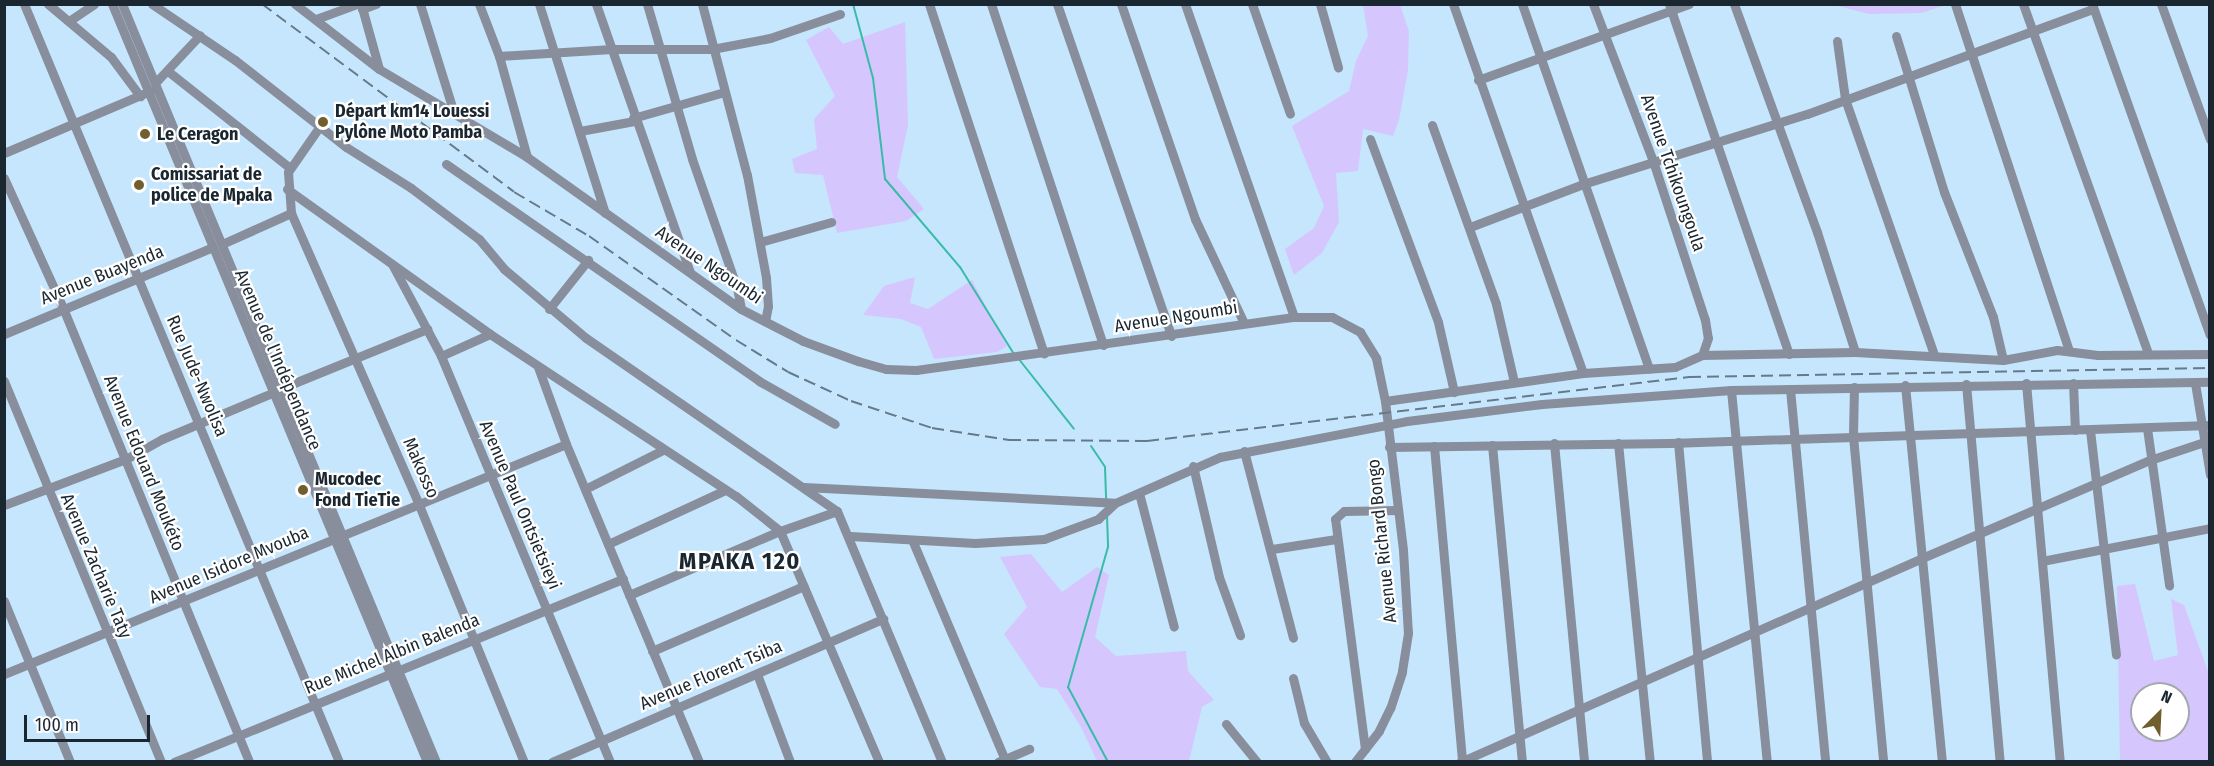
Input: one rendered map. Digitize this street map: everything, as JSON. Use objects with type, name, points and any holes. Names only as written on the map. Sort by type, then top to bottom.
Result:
[{"type":"street","name":"Rue Jude-Nwolisa","points":[[24,4],[339,762]]},
{"type":"street","points":[[48,4],[111,57],[140,96]]},
{"type":"street","points":[[69,21],[94,4]]},
{"type":"street","name":"Avenue de l'Indépendance","points":[[112,4],[282,388],[339,537],[395,672],[436,762]]},
{"type":"street","name":"Avenue de l'Indépendance","points":[[122,4],[156,82],[272,393],[339,537]]},
{"type":"street","points":[[152,4],[200,35],[320,126],[478,239],[549,309],[678,404],[837,511],[850,536],[942,762]]},
{"type":"street","points":[[316,19],[360,6],[376,4]]},
{"type":"street","points":[[420,4],[454,113]]},
{"type":"street","points":[[479,4],[499,56],[528,157]]},
{"type":"street","points":[[538,4],[605,213]]},
{"type":"street","points":[[596,4],[634,120],[671,213],[690,272]]},
{"type":"street","points":[[647,4],[692,159],[737,288],[741,309]]},
{"type":"street","points":[[702,4],[747,176],[760,242],[768,306],[765,321]]},
{"type":"street","points":[[929,4],[1044,354]]},
{"type":"street","points":[[992,4],[1103,345]]},
{"type":"street","points":[[1057,4],[1171,336]]},
{"type":"street","points":[[1121,4],[1195,219],[1244,323]]},
{"type":"street","points":[[1185,4],[1294,317]]},
{"type":"street","points":[[1252,4],[1290,114]]},
{"type":"street","points":[[1320,4],[1338,67]]},
{"type":"street","points":[[1453,4],[1583,373]]},
{"type":"street","points":[[1522,4],[1649,369]]},
{"type":"street","name":"Avenue Tchikoungoula","points":[[1593,4],[1653,161],[1705,320],[1708,338],[1702,355]]},
{"type":"street","points":[[1479,80],[1670,8],[1689,4]]},
{"type":"street","points":[[1734,4],[1778,123],[1856,352]]},
{"type":"street","points":[[1955,4],[2069,350]]},
{"type":"street","points":[[2023,4],[2148,354]]},
{"type":"street","points":[[2161,4],[2210,139]]},
{"type":"street","name":"Avenue Ngoumbi","points":[[297,5],[379,69],[528,157],[741,309],[803,341],[886,369],[916,370],[1171,336],[1244,323],[1294,317],[1332,317],[1360,332],[1376,358],[1385,401],[1385,413]]},
{"type":"street","points":[[360,6],[379,69]]},
{"type":"street","points":[[1470,227],[1583,184],[1778,123],[2032,32],[2092,7],[2210,335]]},
{"type":"street","points":[[1670,8],[1714,142],[1789,354]]},
{"type":"street","points":[[499,56],[612,49],[712,49],[770,38],[840,14]]},
{"type":"street","points":[[156,82],[169,72],[200,35]]},
{"type":"street","points":[[1896,36],[1944,192],[1992,317],[2003,360]]},
{"type":"street","points":[[1837,41],[1845,99],[1934,354]]},
{"type":"street","points":[[169,72],[290,168],[320,126]]},
{"type":"street","points":[[4,153],[150,91]]},
{"type":"street","points":[[580,131],[679,108],[724,92]]},
{"type":"street","points":[[1432,125],[1496,304],[1514,382]]},
{"type":"street","points":[[1370,139],[1438,322],[1454,392]]},
{"type":"street","points":[[446,164],[588,260],[759,381],[835,424]]},
{"type":"street","name":"Makosso","points":[[290,168],[287,189],[291,213],[420,505],[472,640],[524,762]]},
{"type":"street","name":"Avenue Edouard Moukéto","points":[[4,178],[63,308],[249,762]]},
{"type":"street","points":[[287,189],[490,334],[780,531],[879,762]]},
{"type":"street","name":"Avenue Buayenda","points":[[4,334],[291,213]]},
{"type":"street","points":[[760,242],[831,222]]},
{"type":"street","points":[[549,309],[588,260]]},
{"type":"street","name":"Avenue Paul Ontsietsieyi","points":[[392,264],[441,356],[610,762]]},
{"type":"street","points":[[282,388],[427,330]]},
{"type":"street","points":[[441,356],[490,334]]},
{"type":"street","points":[[1385,401],[1583,373],[1675,367],[1702,355],[1856,352],[1934,354],[2003,360],[2069,350],[2098,355],[2210,354]]},
{"type":"street","points":[[538,367],[566,444],[699,762]]},
{"type":"street","name":"Avenue Zacharie Taty","points":[[4,381],[106,634],[162,762]]},
{"type":"street","points":[[804,487],[1115,502],[1139,493],[1193,466],[1244,451],[1387,425],[1542,404],[1731,390],[1905,385],[2210,382]]},
{"type":"street","points":[[2026,383],[2060,762]]},
{"type":"street","points":[[2073,383],[2075,430]]},
{"type":"street","points":[[2195,383],[2205,425],[2204,442],[2210,475]]},
{"type":"street","points":[[1966,384],[2000,762]]},
{"type":"street","points":[[1905,385],[1942,762]]},
{"type":"street","points":[[1854,387],[1853,436],[1883,762]]},
{"type":"street","points":[[1731,390],[1734,441],[1756,632],[1767,762]]},
{"type":"street","points":[[1790,390],[1825,762]]},
{"type":"street","points":[[4,505],[126,459],[199,422],[272,393]]},
{"type":"street","name":"Avenue Richard Bongo","points":[[1355,762],[1390,708],[1402,672],[1408,633],[1398,510],[1385,413]]},
{"type":"street","points":[[1389,447],[1793,440],[1853,436],[2205,425]]},
{"type":"street","points":[[2147,428],[2169,585]]},
{"type":"street","points":[[2090,430],[2094,486],[2116,655]]},
{"type":"street","points":[[1678,442],[1707,762]]},
{"type":"street","points":[[1434,446],[1461,761],[1521,737],[1756,632],[1866,586],[1922,558],[2150,460],[2204,442]]},
{"type":"street","points":[[1554,443],[1584,762]]},
{"type":"street","points":[[1618,443],[1650,762]]},
{"type":"street","name":"Avenue Isidore Mvouba","points":[[4,674],[183,604],[566,444]]},
{"type":"street","points":[[1492,445],[1522,762]]},
{"type":"street","points":[[585,489],[663,450]]},
{"type":"street","points":[[1244,451],[1272,549],[1293,638]]},
{"type":"street","points":[[1193,466],[1219,577],[1240,635]]},
{"type":"street","points":[[608,544],[723,491]]},
{"type":"street","points":[[1139,493],[1173,627]]},
{"type":"street","points":[[850,536],[913,542],[1044,539],[1098,519],[1115,502]]},
{"type":"street","points":[[1365,749],[1336,539],[1338,513],[1398,510]]},
{"type":"street","points":[[629,595],[780,531],[837,511]]},
{"type":"street","points":[[2042,561],[2103,546],[2210,528]]},
{"type":"street","points":[[1272,549],[1336,539]]},
{"type":"street","points":[[913,542],[1003,761],[1029,749]]},
{"type":"street","name":"Rue Michel Albin Balenda","points":[[174,762],[622,579]]},
{"type":"street","points":[[652,651],[804,586]]},
{"type":"street","points":[[4,601],[70,762]]},
{"type":"street","name":"Avenue Florent Tsiba","points":[[552,762],[883,620]]},
{"type":"street","name":"Avenue de l'Indépendance","points":[[395,672],[427,762]]},
{"type":"street","points":[[756,674],[790,762]]},
{"type":"street","points":[[1293,678],[1304,723],[1327,762]]},
{"type":"street","points":[[1226,724],[1257,762]]},
{"type":"shaded area","points":[[1363,5],[1400,5],[1409,31],[1408,70],[1399,120],[1393,136],[1363,129],[1358,171],[1336,173],[1339,222],[1322,253],[1294,275],[1285,249],[1314,228],[1324,206],[1292,126],[1349,91],[1356,61],[1368,36]]},
{"type":"shaded area","points":[[1834,5],[1945,5],[1922,13],[1869,14]]},
{"type":"shaded area","points":[[905,22],[908,125],[897,177],[924,209],[906,221],[837,233],[823,175],[795,173],[792,159],[817,149],[814,119],[835,96],[806,40],[829,27],[843,44]]},
{"type":"shaded area","points":[[915,277],[910,303],[928,309],[972,280],[1007,346],[997,352],[934,359],[921,327],[901,319],[863,315],[884,286]]},
{"type":"shaded area","points":[[1031,554],[1062,592],[1097,567],[1109,575],[1095,637],[1116,656],[1186,651],[1188,671],[1214,700],[1202,707],[1189,761],[1097,761],[1081,727],[1057,689],[1040,687],[1004,634],[1027,607],[1000,557]]},
{"type":"shaded area","points":[[2135,584],[2154,661],[2178,655],[2171,599],[2184,605],[2209,674],[2209,761],[2120,761],[2117,586]]},
{"type":"waterway","points":[[853,4],[873,78],[885,179],[960,267],[1014,354]]},
{"type":"waterway","points":[[1018,358],[1074,429]]},
{"type":"waterway","points":[[1091,446],[1105,467],[1106,499]]},
{"type":"waterway","points":[[1107,516],[1108,547],[1068,687],[1108,762]]},
{"type":"railway","points":[[262,4],[514,192],[589,236],[736,340],[788,372],[851,401],[932,428],[1009,440],[1147,441],[1689,377],[2210,368]]},
{"type":"place","name":"Départ km14 Louessi Pylône Moto Pamba","points":[[323,122]]},
{"type":"place","name":"Le Ceragon","points":[[145,134]]},
{"type":"place","name":"Comissariat de police de Mpaka","points":[[139,185]]},
{"type":"place","name":"Mucodec Fond TieTie","points":[[303,490]]},
{"type":"district","name":"MPAKA 120","points":[[740,562]]}]
